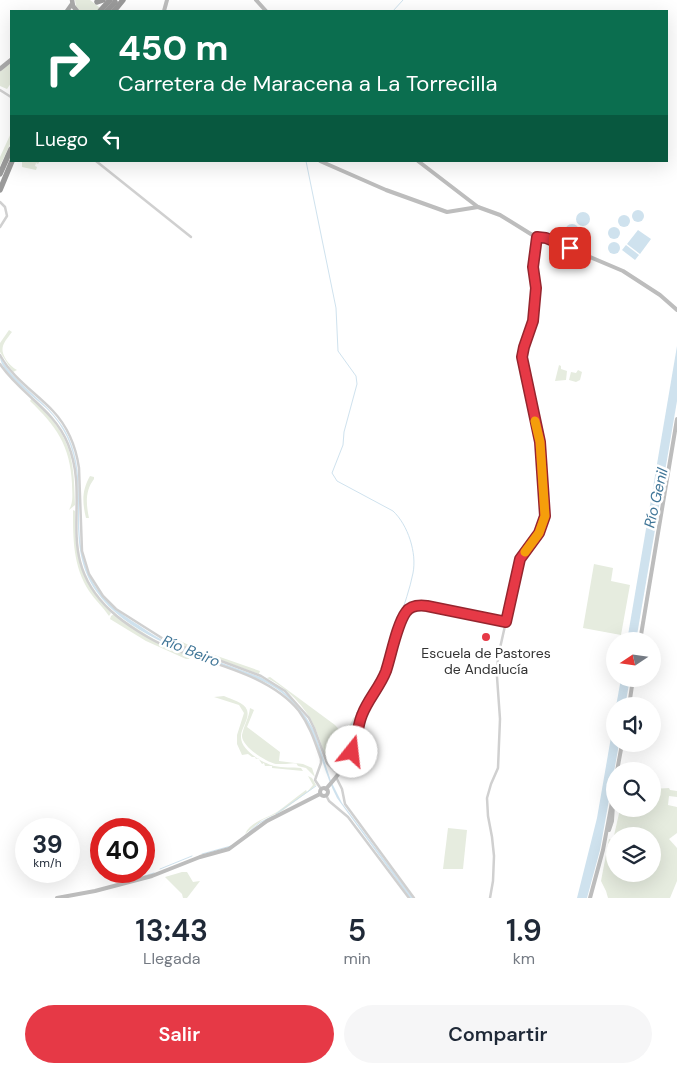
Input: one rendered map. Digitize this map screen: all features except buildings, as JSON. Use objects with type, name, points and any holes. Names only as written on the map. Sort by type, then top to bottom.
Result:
[{"type":"highway","points":[[102,10],[122,0]]},
{"type":"highway","points":[[0,174],[10,151]]},
{"type":"highway","points":[[0,190],[12,162]]},
{"type":"main road","points":[[0,69],[10,61]]},
{"type":"street","points":[[256,0],[265,10]]},
{"type":"street","points":[[97,162],[192,237]]},
{"type":"street","points":[[322,162],[386,190],[447,212],[478,207]]},
{"type":"street","points":[[419,162],[478,207],[500,216],[536,236],[546,238],[622,272],[660,295],[677,310]]},
{"type":"street","points":[[0,202],[5,207],[8,216],[0,227]]},
{"type":"street","points":[[490,898],[494,872],[494,856],[487,798],[498,768],[500,719],[497,667],[499,647],[520,559],[539,533],[545,516],[540,442],[522,357],[533,321],[536,288],[533,267],[536,236]]},
{"type":"street","points":[[0,355],[15,377],[55,413],[70,436],[79,468],[82,551],[89,574],[103,596],[122,613],[165,640],[261,676],[285,692],[308,718],[314,728],[327,763],[337,775],[345,804],[414,898]]},
{"type":"street","points":[[0,364],[15,383],[51,416],[62,431],[69,446],[75,476],[78,553],[83,569],[96,593],[113,612],[156,641],[259,680],[283,695],[299,711],[310,730],[321,759],[315,780],[322,790],[323,796],[326,795],[348,817],[409,898]]},
{"type":"street","points":[[642,632],[677,419]]},
{"type":"street","points":[[57,898],[91,892],[152,876],[200,857],[229,849],[267,821],[331,783],[357,743],[359,720],[383,678],[402,619],[409,609],[420,605],[506,622]]},
{"type":"street","points":[[590,898],[613,817]]},
{"type":"shaded area","points":[[75,0],[90,0],[103,10],[79,10]]},
{"type":"shaded area","points":[[10,63],[10,84],[7,89],[0,86],[0,72]]},
{"type":"shaded area","points":[[10,135],[10,144],[0,166],[0,157]]},
{"type":"shaded area","points":[[22,162],[39,162],[38,164],[36,163],[36,170],[22,167]]},
{"type":"shaded area","points":[[9,330],[12,332],[2,349],[7,360],[17,370],[13,372],[0,352],[0,343]]},
{"type":"shaded area","points":[[559,365],[561,369],[567,371],[566,380],[555,381]]},
{"type":"shaded area","points":[[578,370],[582,372],[580,380],[576,382],[569,380],[571,372],[576,373]]},
{"type":"shaded area","points":[[32,398],[55,423],[62,434],[71,458],[75,505],[69,510],[72,500],[72,484],[71,470],[65,447],[54,428],[30,401]]},
{"type":"shaded area","points":[[90,476],[94,477],[94,479],[88,493],[89,518],[86,518],[84,496],[85,486]]},
{"type":"shaded area","points":[[73,510],[75,511],[76,540],[81,567],[91,588],[111,613],[109,616],[89,591],[80,572],[75,552]]},
{"type":"shaded area","points":[[594,564],[613,568],[611,581],[630,585],[622,632],[606,632],[583,628]]},
{"type":"shaded area","points":[[114,614],[166,647],[190,656],[189,659],[146,641],[110,619]]},
{"type":"shaded area","points":[[174,638],[197,649],[260,671],[259,674],[172,642]]},
{"type":"shaded area","points":[[270,677],[335,725],[344,735],[354,717],[358,718],[355,740],[350,753],[338,772],[327,759],[314,726],[304,709],[283,688],[267,678]]},
{"type":"shaded area","points":[[224,696],[244,705],[246,708],[248,713],[241,733],[242,741],[248,751],[258,758],[256,759],[248,754],[242,755],[237,744],[237,735],[244,713],[239,705],[214,697]]},
{"type":"shaded area","points":[[250,708],[254,710],[247,727],[280,752],[279,761],[296,763],[272,763],[255,753],[245,744],[242,735]]},
{"type":"shaded area","points":[[259,759],[274,766],[301,768],[303,771],[272,768],[272,766],[262,764]]},
{"type":"shaded area","points":[[296,763],[312,768],[315,777],[306,768],[298,766]]},
{"type":"shaded area","points":[[308,776],[312,778],[316,785],[312,789],[282,811],[262,820],[245,834],[255,823],[277,812],[306,790],[307,792],[313,785]]},
{"type":"shaded area","points":[[661,788],[669,788],[670,790],[677,791],[677,797],[669,796],[668,805],[677,807],[677,833],[669,839],[677,848],[677,881],[670,898],[608,898],[601,881],[606,855],[606,882],[661,882],[661,827],[616,827],[618,817],[661,817]]},
{"type":"shaded area","points":[[448,828],[467,830],[463,869],[443,869]]},
{"type":"shaded area","points":[[187,872],[193,882],[200,881],[187,898],[183,898],[182,894],[165,877]]},
{"type":"water","points":[[636,210],[640,210],[644,216],[640,222],[636,222],[632,218],[632,214]]},
{"type":"water","points":[[583,212],[588,214],[590,219],[588,224],[583,226],[578,224],[576,219],[578,214]]},
{"type":"water","points":[[622,215],[626,215],[630,221],[626,227],[622,227],[618,223],[618,219]]},
{"type":"water","points":[[572,224],[577,226],[579,231],[577,236],[572,238],[567,236],[565,231],[567,226]]},
{"type":"water","points":[[616,227],[619,228],[619,238],[612,239],[609,238],[608,231],[609,228]]},
{"type":"water","points":[[638,230],[651,239],[640,254],[627,244]]},
{"type":"water","points":[[616,242],[619,243],[619,253],[612,254],[609,253],[608,246],[609,243]]},
{"type":"water","points":[[626,245],[639,255],[635,260],[622,250]]},
{"type":"water","name":"Río Genil","points":[[677,346],[677,401],[638,632],[629,632]]},
{"type":"water","points":[[0,357],[16,378],[45,406],[54,416],[62,426],[73,447],[78,477],[82,552],[86,568],[100,593],[124,615],[160,639],[260,677],[278,687],[291,698],[314,730],[331,781],[342,803],[413,898],[410,898],[337,798],[307,723],[284,694],[263,681],[176,648],[140,630],[108,606],[96,591],[86,573],[81,554],[78,535],[77,475],[67,437],[51,413],[6,371]]},
{"type":"water","points":[[619,688],[628,688],[627,697],[618,697]]},
{"type":"water","points":[[608,752],[618,752],[616,762],[607,762]]},
{"type":"water","points":[[606,766],[606,817],[600,850],[587,898],[577,898],[597,818]]},
{"type":"waterway","points":[[394,10],[403,0]]},
{"type":"waterway","points":[[306,162],[336,308],[338,351],[356,376],[357,384],[344,432],[343,445],[332,473],[337,481],[393,511],[407,531],[414,557],[414,565],[400,619]]},
{"type":"waterway","points":[[328,762],[380,679],[387,659]]},
{"type":"waterway","points":[[276,814],[316,786]]},
{"type":"waterway","points":[[249,832],[259,823],[273,816]]},
{"type":"waterway","points":[[202,854],[231,846]]},
{"type":"waterway","points":[[160,869],[192,856]]},
{"type":"slow traffic","points":[[525,552],[542,528],[546,506],[540,442],[535,421]]},
{"type":"place","name":"Escuela de Pastores de Andalucía","points":[[486,637]]},
{"type":"route","points":[[352,752],[357,743],[359,720],[383,678],[402,619],[409,609],[420,605],[506,622],[520,559],[542,528],[546,506],[540,442],[522,357],[533,321],[536,288],[533,267],[535,245],[538,237],[546,238],[570,248]]},
{"type":"water label","name":"Río Beiro","points":[[191,651]]}]
